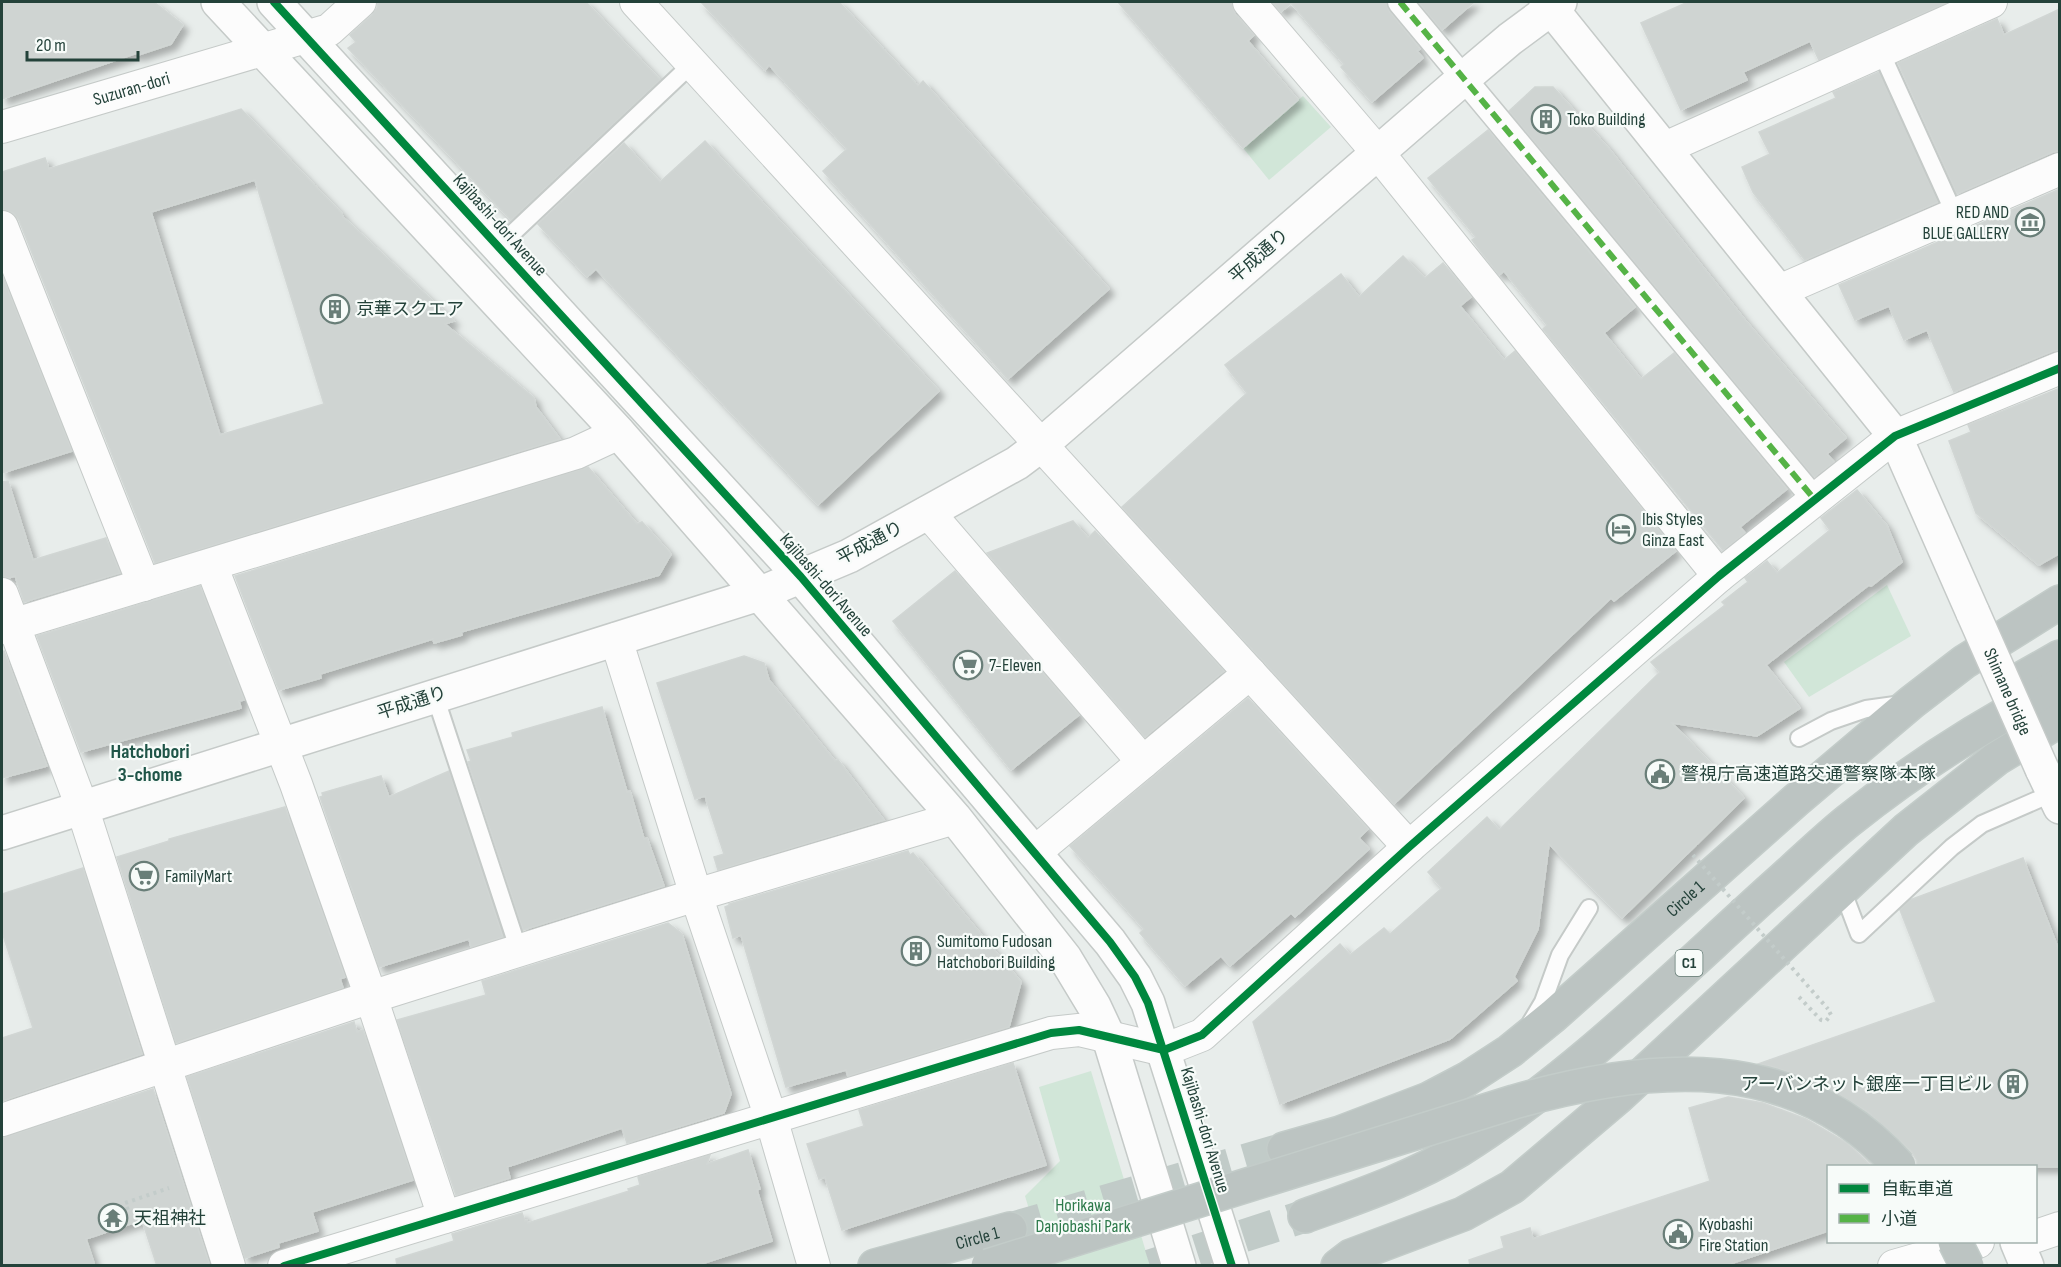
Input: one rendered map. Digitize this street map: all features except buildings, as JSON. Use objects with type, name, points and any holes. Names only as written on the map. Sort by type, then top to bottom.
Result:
[{"type":"highway","name":"Circle 1","points":[[1284,1149],[1340,1133],[1430,1099],[1467,1079],[1510,1051],[1562,1008],[1795,801],[1912,702],[1964,662],[2060,602]]},
{"type":"highway","points":[[2007,687],[2060,657]]},
{"type":"highway","name":"C1","points":[[1305,1216],[1354,1199],[1422,1169],[1457,1151],[1503,1120],[1554,1083],[1846,823],[1909,774],[1968,736],[2060,686]]},
{"type":"highway","points":[[1338,1266],[1351,1256],[1463,1214],[1512,1187],[1618,1097],[1906,830],[1996,759],[2060,720]]},
{"type":"highway","points":[[988,1266],[1514,1102],[1566,1087],[1640,1075],[1691,1074],[1724,1077],[1799,1094],[1839,1114],[1874,1142],[1897,1165]]},
{"type":"highway","name":"Circle 1","points":[[875,1266],[1010,1229]]},
{"type":"highway","points":[[1956,1243],[1967,1266]]},
{"type":"street","points":[[218,2],[619,433],[955,818],[1065,958],[1095,1006],[1109,1038],[1179,1266]]},
{"type":"street","name":"Kajibashi-dori Avenue","points":[[274,2],[801,577],[1110,942],[1136,977],[1148,1003],[1232,1266]]},
{"type":"street","name":"Suzuran-dori","points":[[2,128],[329,30],[360,2]]},
{"type":"street","points":[[636,2],[1409,846]]},
{"type":"street","points":[[1250,2],[1378,153],[1719,576]]},
{"type":"street","points":[[1400,2],[1815,500]]},
{"type":"street","points":[[1665,148],[1991,2]]},
{"type":"street","name":"平成通り","points":[[2,833],[759,594],[849,556],[1017,463],[1041,445],[1552,3]]},
{"type":"street","name":"Shimane bridge","points":[[1552,3],[1895,436],[2052,790]]},
{"type":"street","points":[[1779,291],[2060,169]]},
{"type":"street","points":[[2,227],[144,585]]},
{"type":"street","points":[[284,1266],[1051,1033],[1079,1030],[1164,1050],[1202,1035],[1409,846],[1719,576],[1895,436],[2060,368]]},
{"type":"street","points":[[8,627],[576,453],[619,433]]},
{"type":"street","points":[[928,512],[1143,762]]},
{"type":"street","points":[[211,565],[282,745],[371,997],[444,1217]]},
{"type":"street","points":[[2,594],[8,627],[82,807],[229,1266]]},
{"type":"street","points":[[616,639],[696,895],[771,1118],[809,1251]]},
{"type":"street","points":[[1034,853],[1250,673]]},
{"type":"street","points":[[2,1120],[371,997],[696,895],[955,818]]},
{"type":"street","points":[[2037,1236],[2060,1228]]},
{"type":"street","points":[[1894,1266],[1974,1243]]},
{"type":"street","points":[[2016,1243],[2027,1266]]},
{"type":"lane","points":[[1881,52],[1955,215]]},
{"type":"lane","points":[[500,246],[693,63]]},
{"type":"lane","points":[[435,696],[519,951]]},
{"type":"lane","points":[[1799,738],[1831,721],[1866,709],[1912,702]]},
{"type":"lane","points":[[1842,889],[1859,934],[1952,847],[1982,824],[2052,790]]},
{"type":"lane","points":[[1510,1051],[1543,1002],[1560,954],[1588,908]]},
{"type":"path","points":[[1692,855],[1831,1012],[1831,1015],[1826,1021],[1821,1020],[1799,997]]},
{"type":"path","points":[[121,1212],[128,1210],[125,1203],[201,1178]]},
{"type":"green space","points":[[1303,96],[1331,127],[1269,180],[1243,148]]},
{"type":"green space","points":[[1887,585],[1911,636],[1809,697],[1784,662]]},
{"type":"green space","name":"Horikawa Danjobashi Park","points":[[1091,1071],[1150,1265],[1046,1265],[1025,1196],[1060,1161],[1039,1087]]},
{"type":"tunnel","points":[[1010,1229],[1284,1149]]},
{"type":"tunnel","points":[[1150,1266],[1305,1216]]},
{"type":"marked path","points":[[1400,2],[1815,500]]},
{"type":"cycle path","points":[[274,2],[801,577],[1110,942],[1135,977],[1148,1003],[1232,1266]]},
{"type":"cycle path","points":[[284,1266],[1051,1033],[1079,1030],[1164,1050],[1202,1035],[1409,847],[1719,576],[1895,436],[2060,368]]},
{"type":"place","name":"Toko Building","points":[[1546,119]]},
{"type":"place","name":"RED AND BLUE GALLERY","points":[[2030,222]]},
{"type":"place","name":"京華スクエア","points":[[335,309]]},
{"type":"place","name":"Ibis Styles Ginza East","points":[[1621,529]]},
{"type":"place","name":"7-Eleven","points":[[968,665]]},
{"type":"place","name":"警視庁高速道路交通警察隊 本隊","points":[[1660,774]]},
{"type":"place","name":"FamilyMart","points":[[144,876]]},
{"type":"place","name":"Sumitomo Fudosan Hatchobori Building","points":[[916,951]]},
{"type":"place","name":"アーバンネット銀座一丁目ビル","points":[[2013,1084]]},
{"type":"place","name":"天祖神社","points":[[113,1218]]},
{"type":"place","name":"Kyobashi Fire Station","points":[[1678,1234]]},
{"type":"district","name":"Hatchobori 3-chome","points":[[150,764]]}]
